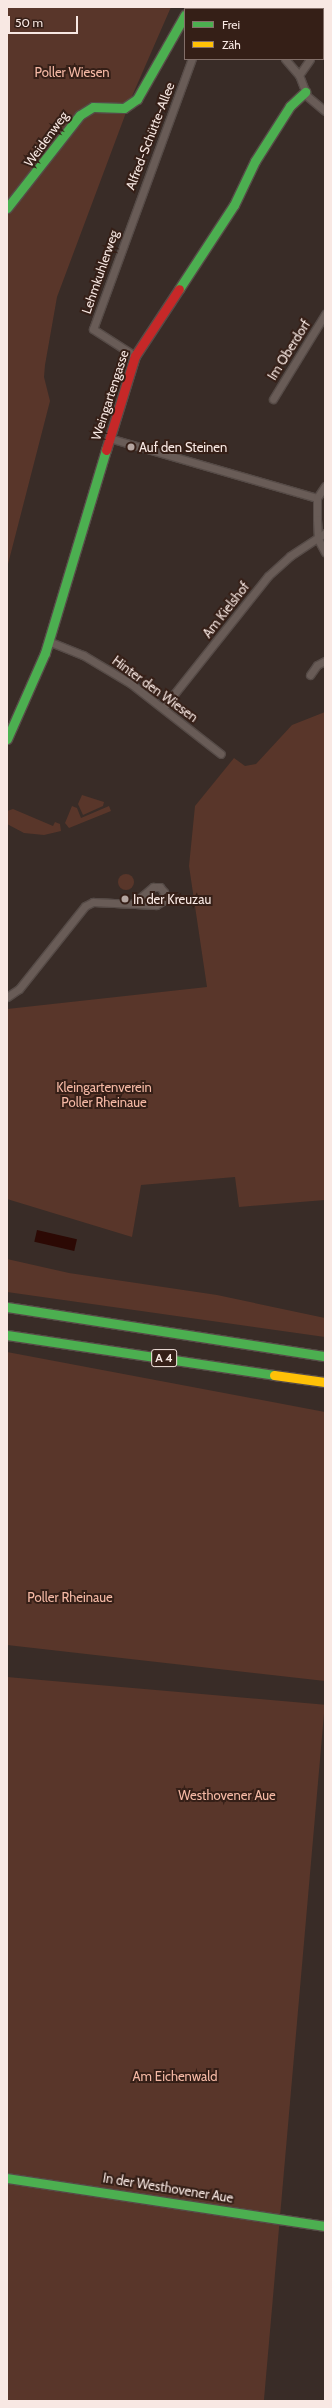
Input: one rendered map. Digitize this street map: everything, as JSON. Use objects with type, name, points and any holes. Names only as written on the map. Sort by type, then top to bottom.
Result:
[{"type":"main road","name":"Weidenweg","points":[[7,208],[33,178],[80,115],[93,107],[124,108],[137,99],[184,17]]},
{"type":"main road","name":"Weingartengasse","points":[[7,739],[48,642],[134,356],[234,205],[255,162],[290,106],[305,92]]},
{"type":"main road","name":"A 4","points":[[7,1307],[325,1356]]},
{"type":"main road","name":"A 4","points":[[7,1335],[322,1382]]},
{"type":"main road","name":"In der Westhovener Aue","points":[[7,2178],[325,2226]]},
{"type":"street","name":"Alfred-Schütte-Allee","points":[[131,221],[192,60]]},
{"type":"street","points":[[286,60],[299,75],[305,92],[317,106],[325,111]]},
{"type":"street","points":[[299,75],[309,60]]},
{"type":"street","name":"Lehmkuhlerweg","points":[[131,221],[93,329],[134,356]]},
{"type":"street","name":"Im Oberdorf","points":[[273,399],[325,314]]},
{"type":"street","points":[[109,438],[317,498]]},
{"type":"street","points":[[325,486],[317,498],[318,539],[325,552]]},
{"type":"street","name":"Am Kielshof","points":[[163,708],[268,576],[290,556],[325,533]]},
{"type":"street","name":"Hinter den Wiesen","points":[[48,642],[101,665],[163,708],[221,754]]},
{"type":"street","points":[[310,676],[317,665],[325,661]]},
{"type":"street","points":[[7,997],[19,989],[84,906],[92,902],[133,904]]},
{"type":"green space","name":"Poller Wiesen","points":[[7,7],[171,7],[133,94],[57,297],[44,377],[50,401],[7,568]]},
{"type":"green space","name":"Kleingartenverein Poller Rheinaue","points":[[325,712],[325,1200],[239,1207],[235,1177],[141,1185],[132,1237],[7,1199],[7,1009],[207,987],[189,866],[195,806],[234,758],[245,766],[256,764],[292,725]]},
{"type":"green space","points":[[82,795],[104,802],[103,806],[83,815],[78,804]]},
{"type":"green space","points":[[72,806],[77,808],[81,818],[109,806],[111,811],[69,828],[65,823]]},
{"type":"green space","points":[[13,809],[53,826],[55,822],[60,824],[61,831],[44,835],[24,833],[7,824],[7,811]]},
{"type":"green space","points":[[126,874],[132,876],[134,882],[132,888],[126,890],[120,888],[118,882],[120,876]]},
{"type":"green space","points":[[7,1259],[69,1273],[217,1295],[325,1318],[325,1337],[7,1292]]},
{"type":"green space","name":"Poller Rheinaue","points":[[7,1352],[325,1412],[325,1681],[7,1645]]},
{"type":"green space","points":[[7,1677],[325,1705],[264,2401],[7,2401]]},
{"type":"shaded area","points":[[37,1230],[77,1239],[74,1251],[34,1242]]},
{"type":"traffic: fast","points":[[7,208],[80,115],[93,107],[124,108],[137,99],[184,17]]},
{"type":"traffic: fast","points":[[179,289],[234,205],[255,161],[290,106],[305,92]]},
{"type":"traffic: fast","points":[[7,739],[45,653],[106,450]]},
{"type":"traffic: fast","points":[[7,1307],[325,1356]]},
{"type":"traffic: fast","points":[[7,1335],[274,1375]]},
{"type":"traffic: fast","points":[[7,2178],[325,2226]]},
{"type":"traffic: slow","points":[[274,1375],[325,1382]]},
{"type":"traffic: jam","points":[[106,450],[135,356],[179,289]]},
{"type":"place","name":"Auf den Steinen","points":[[131,447]]},
{"type":"place","name":"In der Kreuzau","points":[[125,899]]},
{"type":"park label","name":"Westhovener Aue","points":[[227,1795]]},
{"type":"park label","name":"Am Eichenwald","points":[[175,2076]]}]
